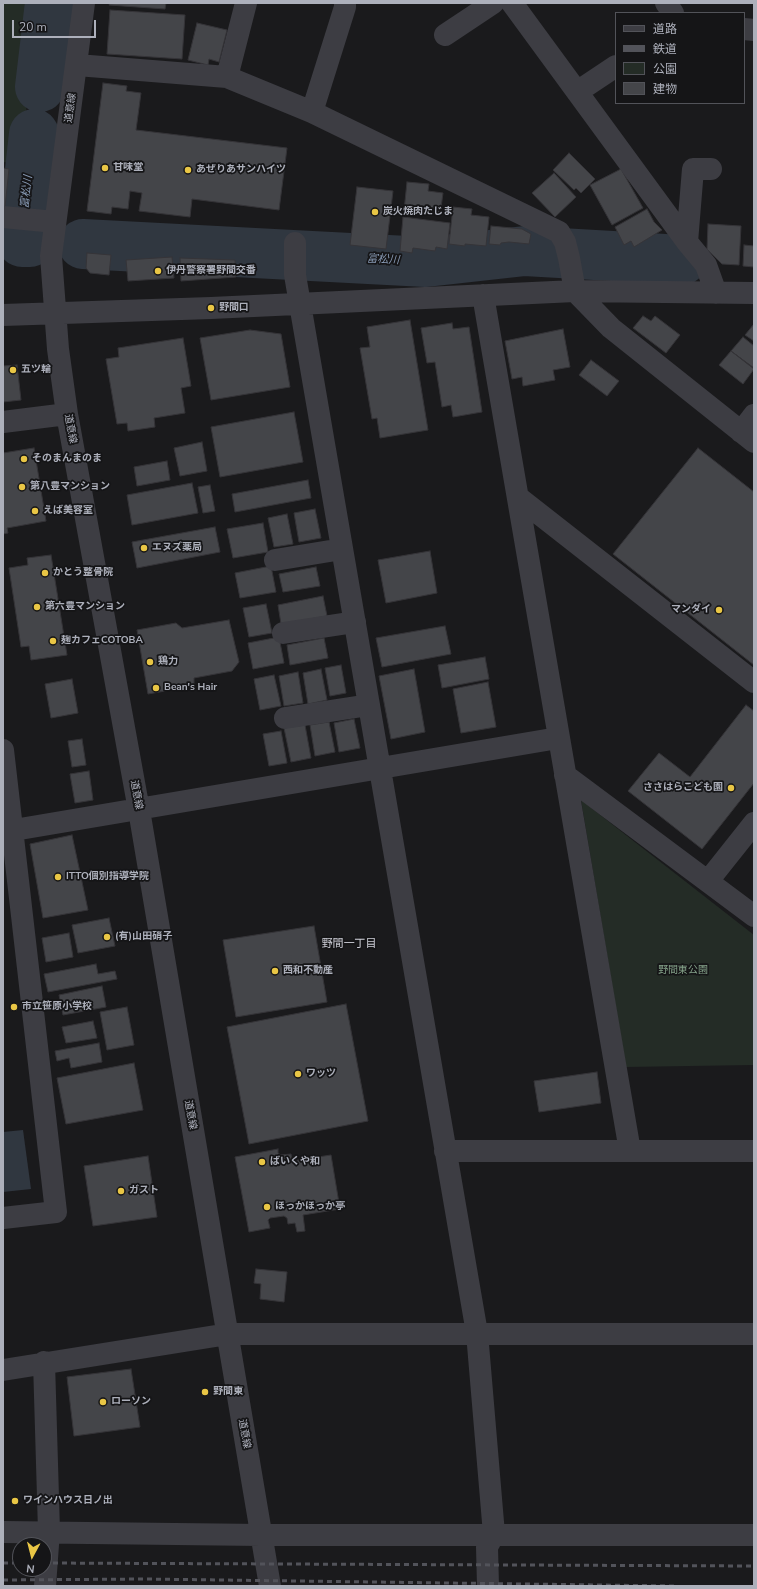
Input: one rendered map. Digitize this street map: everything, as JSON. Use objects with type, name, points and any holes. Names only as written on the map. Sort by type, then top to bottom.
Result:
[{"type":"street","name":"道意線","points":[[84,3],[77,65],[33,221],[51,256],[54,314],[67,414],[139,810],[270,1586]]},
{"type":"street","points":[[227,77],[246,3]]},
{"type":"street","points":[[312,112],[345,3]]},
{"type":"street","points":[[445,35],[493,3]]},
{"type":"street","points":[[512,3],[687,242],[706,265],[716,293]]},
{"type":"street","points":[[666,3],[672,12]]},
{"type":"street","points":[[77,65],[227,77],[312,112],[559,232],[567,250],[575,291],[611,328],[750,429]]},
{"type":"street","points":[[578,92],[615,67]]},
{"type":"street","points":[[687,242],[693,169],[711,169]]},
{"type":"street","points":[[295,243],[295,275],[477,1333],[494,1534],[487,1547],[488,1586]]},
{"type":"street","points":[[3,315],[575,291],[754,293]]},
{"type":"street","points":[[483,295],[630,1150]]},
{"type":"street","points":[[3,422],[67,414]]},
{"type":"street","points":[[519,498],[754,682]]},
{"type":"street","points":[[275,560],[342,549]]},
{"type":"street","points":[[283,633],[355,622]]},
{"type":"street","points":[[285,718],[369,705]]},
{"type":"street","points":[[14,830],[558,738]]},
{"type":"street","points":[[3,750],[14,830],[56,1212],[3,1218]]},
{"type":"street","points":[[565,776],[754,916]]},
{"type":"street","points":[[708,881],[754,823]]},
{"type":"street","points":[[445,1151],[754,1151]]},
{"type":"street","points":[[3,1370],[44,1362],[228,1334],[754,1334]]},
{"type":"street","points":[[44,1362],[49,1532],[45,1586]]},
{"type":"street","points":[[3,1532],[261,1535],[754,1535]]},
{"type":"green space","points":[[3,3],[39,3],[21,154],[11,163],[3,162]]},
{"type":"green space","name":"野間東公園","points":[[581,800],[754,935],[754,1065],[626,1067]]},
{"type":"shaded area","points":[[23,1130],[31,1189],[3,1192],[3,1132]]},
{"type":"building","points":[[110,3],[166,3],[165,9],[109,5]]},
{"type":"building","points":[[110,10],[185,15],[182,59],[107,54]]},
{"type":"building","points":[[197,23],[227,30],[219,62],[209,59],[208,65],[188,60]]},
{"type":"building","name":"あぜりあサンハイツ","points":[[103,83],[127,86],[126,91],[141,93],[136,130],[287,148],[279,210],[192,199],[190,217],[139,211],[142,193],[130,191],[128,209],[112,207],[111,214],[87,211]]},
{"type":"building","points":[[569,153],[595,179],[581,193],[576,188],[574,190],[553,170]]},
{"type":"building","points":[[3,168],[9,169],[5,207],[3,207]]},
{"type":"building","points":[[621,169],[643,208],[612,225],[590,185]]},
{"type":"building","points":[[554,173],[576,197],[555,217],[532,193]]},
{"type":"building","points":[[407,182],[429,184],[428,191],[443,193],[440,215],[404,211]]},
{"type":"building","points":[[357,187],[393,191],[386,249],[350,245]]},
{"type":"building","points":[[453,207],[472,209],[471,215],[489,217],[486,246],[449,244]]},
{"type":"building","points":[[647,209],[654,222],[662,230],[634,247],[631,241],[624,245],[615,227]]},
{"type":"building","points":[[403,217],[450,223],[447,249],[436,247],[435,251],[413,248],[412,253],[400,251]]},
{"type":"building","points":[[708,224],[741,226],[739,265],[722,264],[707,249]]},
{"type":"building","points":[[491,226],[522,229],[531,234],[529,244],[509,242],[501,243],[500,245],[489,244]]},
{"type":"building","points":[[744,245],[754,246],[754,267],[743,266]]},
{"type":"building","points":[[87,253],[111,255],[109,275],[90,273],[86,268]]},
{"type":"building","points":[[172,257],[174,278],[128,281],[126,260]]},
{"type":"building","points":[[180,258],[235,260],[236,277],[181,281]]},
{"type":"building","points":[[643,316],[651,321],[655,316],[680,335],[666,353],[633,328]]},
{"type":"building","points":[[410,320],[428,430],[380,438],[377,418],[372,419],[360,348],[370,347],[367,327]]},
{"type":"building","points":[[452,323],[453,329],[469,327],[482,412],[453,417],[451,405],[442,407],[435,362],[427,363],[421,328]]},
{"type":"building","points":[[754,324],[754,341],[745,335]]},
{"type":"building","points":[[563,329],[570,367],[553,370],[555,380],[523,386],[522,377],[512,379],[505,341]]},
{"type":"building","points":[[250,330],[281,334],[290,387],[211,400],[200,338]]},
{"type":"building","points":[[743,337],[754,346],[754,368],[731,351]]},
{"type":"building","points":[[183,338],[191,386],[181,388],[185,413],[154,418],[155,427],[128,431],[127,423],[117,424],[106,359],[119,357],[118,348]]},
{"type":"building","points":[[731,351],[754,369],[743,384],[719,365]]},
{"type":"building","points":[[591,360],[619,381],[607,396],[579,375]]},
{"type":"building","points":[[17,365],[21,400],[3,402],[3,366]]},
{"type":"building","points":[[294,412],[303,462],[220,477],[211,427]]},
{"type":"building","points":[[202,442],[207,471],[180,476],[174,448]]},
{"type":"building","name":"第八豊マンション","points":[[34,448],[46,521],[7,528],[8,533],[3,534],[3,453]]},
{"type":"building","name":"マンダイ","points":[[698,448],[754,492],[754,665],[613,554]]},
{"type":"building","points":[[167,461],[170,480],[137,486],[134,467]]},
{"type":"building","points":[[308,480],[311,498],[235,512],[232,494]]},
{"type":"building","points":[[192,483],[198,513],[132,525],[127,495]]},
{"type":"building","points":[[210,485],[215,511],[203,513],[198,487]]},
{"type":"building","points":[[315,509],[321,538],[299,542],[294,513]]},
{"type":"building","points":[[287,514],[293,544],[274,547],[268,518]]},
{"type":"building","points":[[263,523],[268,552],[233,558],[227,529]]},
{"type":"building","points":[[215,527],[220,552],[137,568],[132,542]]},
{"type":"building","points":[[430,551],[437,593],[386,603],[378,560]]},
{"type":"building","name":"第六豊マンション","points":[[51,555],[67,655],[31,660],[29,646],[21,647],[9,568],[28,565],[27,558]]},
{"type":"building","points":[[271,566],[276,592],[240,598],[235,573]]},
{"type":"building","points":[[316,567],[320,586],[283,592],[279,574]]},
{"type":"building","points":[[323,596],[327,616],[281,624],[278,605]]},
{"type":"building","points":[[266,604],[272,633],[249,637],[243,608]]},
{"type":"building","points":[[229,620],[239,662],[232,671],[194,678],[194,686],[148,694],[137,630],[176,623],[182,628]]},
{"type":"building","points":[[445,626],[451,654],[382,667],[376,638]]},
{"type":"building","points":[[279,637],[284,663],[253,669],[248,643]]},
{"type":"building","points":[[324,638],[328,658],[290,665],[287,645]]},
{"type":"building","points":[[485,657],[489,679],[442,688],[438,665]]},
{"type":"building","points":[[341,665],[346,693],[330,696],[325,668]]},
{"type":"building","points":[[321,669],[327,700],[308,704],[303,673]]},
{"type":"building","points":[[414,669],[425,732],[391,739],[379,676]]},
{"type":"building","points":[[298,672],[303,703],[284,706],[279,676]]},
{"type":"building","points":[[274,675],[281,706],[260,710],[254,679]]},
{"type":"building","points":[[72,679],[78,713],[51,718],[45,684]]},
{"type":"building","points":[[488,682],[496,727],[461,733],[453,689]]},
{"type":"building","points":[[746,705],[754,711],[754,783],[702,849],[628,791],[659,753],[690,777]]},
{"type":"building","points":[[354,719],[360,748],[339,752],[334,723]]},
{"type":"building","points":[[329,722],[335,752],[315,756],[310,725]]},
{"type":"building","points":[[305,725],[311,758],[291,762],[284,728]]},
{"type":"building","points":[[281,731],[287,763],[269,766],[263,734]]},
{"type":"building","points":[[82,739],[86,765],[72,767],[68,741]]},
{"type":"building","points":[[89,771],[93,800],[75,803],[70,774]]},
{"type":"building","name":"ITTO個別指導学院","points":[[72,835],[88,910],[43,918],[30,844]]},
{"type":"building","points":[[109,918],[115,946],[78,953],[72,925]]},
{"type":"building","name":"西和不動産","points":[[314,926],[327,1002],[236,1017],[223,940]]},
{"type":"building","points":[[69,933],[73,957],[46,962],[42,938]]},
{"type":"building","points":[[96,964],[98,974],[115,971],[117,979],[48,992],[44,974]]},
{"type":"building","points":[[102,986],[106,1007],[63,1015],[59,995]]},
{"type":"building","name":"ワッツ","points":[[346,1004],[368,1121],[249,1144],[227,1027]]},
{"type":"building","points":[[127,1007],[134,1045],[107,1050],[100,1012]]},
{"type":"building","points":[[93,1021],[97,1038],[66,1043],[62,1027]]},
{"type":"building","points":[[99,1043],[102,1062],[71,1068],[69,1058],[57,1061],[55,1051]]},
{"type":"building","points":[[134,1063],[143,1110],[66,1124],[57,1078]]},
{"type":"building","points":[[597,1072],[601,1103],[539,1112],[534,1081]]},
{"type":"building","points":[[278,1149],[278,1153],[281,1155],[291,1154],[292,1161],[331,1155],[340,1209],[303,1215],[305,1231],[297,1232],[295,1223],[288,1224],[287,1218],[284,1216],[270,1218],[268,1220],[270,1228],[249,1232],[235,1157]]},
{"type":"building","name":"ガスト","points":[[148,1156],[157,1217],[93,1226],[84,1166]]},
{"type":"building","points":[[256,1269],[287,1272],[284,1302],[260,1299],[261,1284],[254,1283]]},
{"type":"building","name":"ローソン","points":[[131,1369],[140,1427],[74,1436],[67,1377]]},
{"type":"waterway","name":"富松川","points":[[40,87],[50,3]]},
{"type":"waterway","name":"富松川","points":[[30,242],[22,242],[34,134]]},
{"type":"waterway","points":[[3,240],[22,242]]},
{"type":"waterway","name":"富松川","points":[[83,244],[426,262],[525,251],[682,260]]},
{"type":"railway","points":[[3,1563],[12,1563]]},
{"type":"railway","points":[[52,1563],[754,1566]]},
{"type":"railway","points":[[3,1580],[145,1579],[676,1586]]},
{"type":"place","name":"甘味堂","points":[[105,168]]},
{"type":"place","name":"あぜりあサンハイツ","points":[[188,170]]},
{"type":"place","name":"炭火焼肉たじま","points":[[375,212]]},
{"type":"place","name":"伊丹警察署野間交番","points":[[158,271]]},
{"type":"place","name":"野間口","points":[[211,308]]},
{"type":"place","name":"五ツ輪","points":[[13,370]]},
{"type":"place","name":"そのまんまのま","points":[[24,459]]},
{"type":"place","name":"第八豊マンション","points":[[22,487]]},
{"type":"place","name":"えば美容室","points":[[35,511]]},
{"type":"place","name":"エヌズ薬局","points":[[144,548]]},
{"type":"place","name":"かとう整骨院","points":[[45,573]]},
{"type":"place","name":"第六豊マンション","points":[[37,607]]},
{"type":"place","name":"マンダイ","points":[[719,610]]},
{"type":"place","name":"麹カフェCOTOBA","points":[[53,641]]},
{"type":"place","name":"鶏力","points":[[150,662]]},
{"type":"place","name":"Bean's Hair","points":[[156,688]]},
{"type":"place","name":"ささはらこども園","points":[[731,788]]},
{"type":"place","name":"ITTO個別指導学院","points":[[58,877]]},
{"type":"place","name":"(有)山田硝子","points":[[107,937]]},
{"type":"place","name":"西和不動産","points":[[275,971]]},
{"type":"place","name":"市立笹原小学校","points":[[14,1007]]},
{"type":"place","name":"ワッツ","points":[[298,1074]]},
{"type":"place","name":"ばいくや和","points":[[262,1162]]},
{"type":"place","name":"ガスト","points":[[121,1191]]},
{"type":"place","name":"ほっかほっか亭","points":[[267,1207]]},
{"type":"place","name":"野間東","points":[[205,1392]]},
{"type":"place","name":"ローソン","points":[[103,1402]]},
{"type":"place","name":"ワインハウス日ノ出","points":[[15,1501]]},
{"type":"district","name":"野間一丁目","points":[[349,944]]}]
